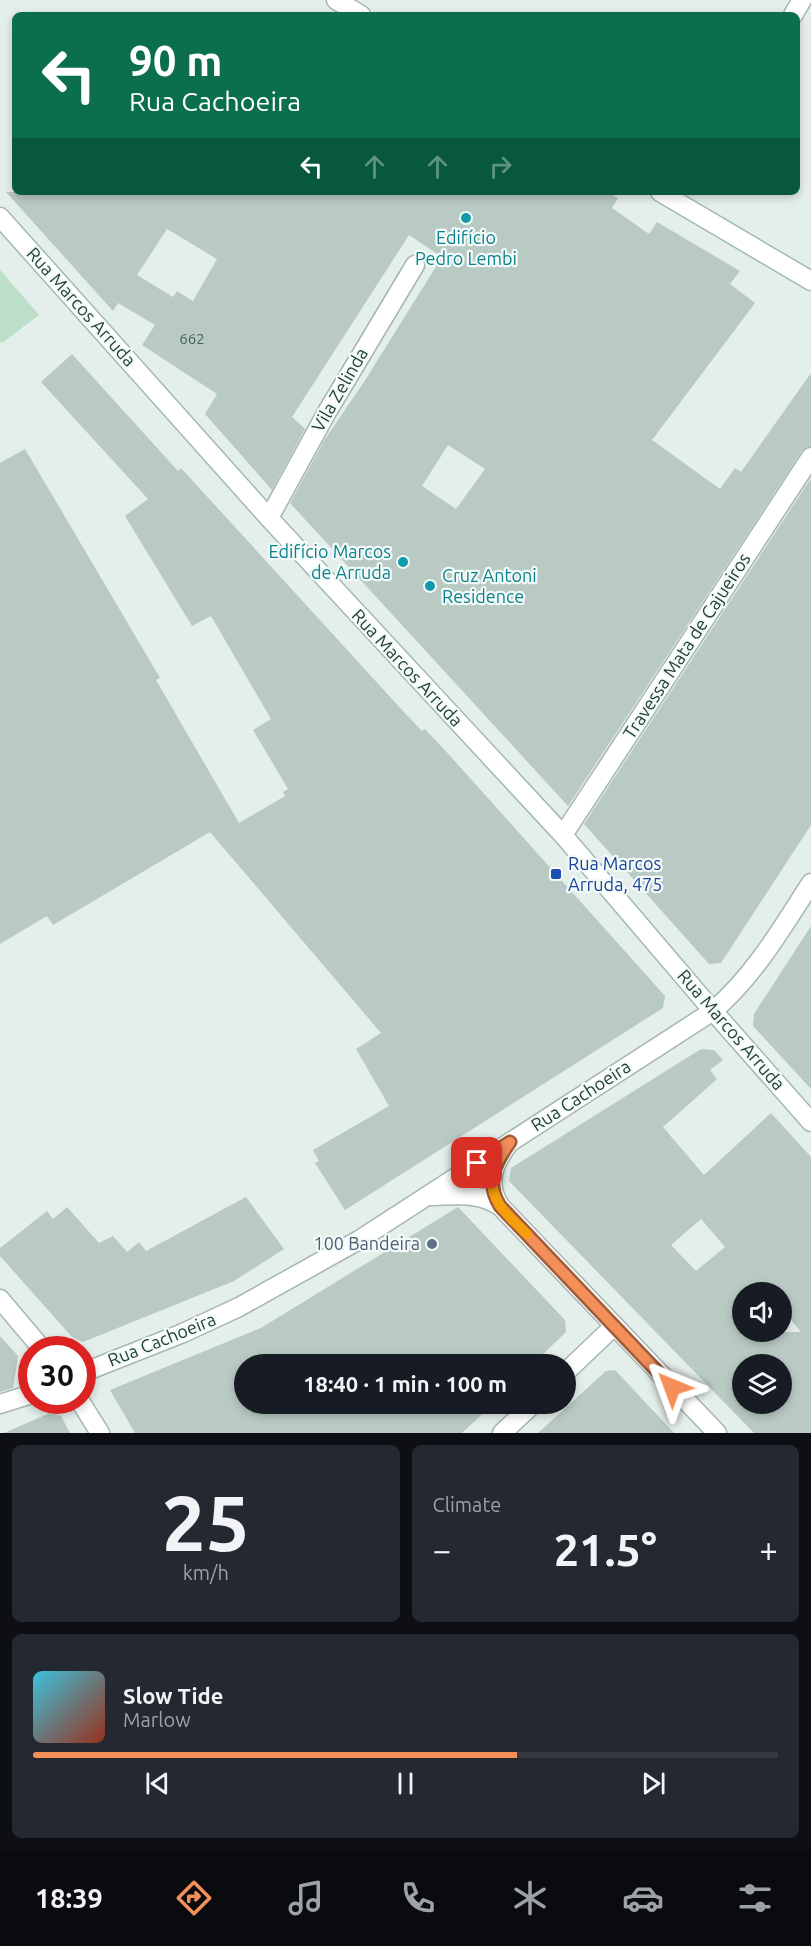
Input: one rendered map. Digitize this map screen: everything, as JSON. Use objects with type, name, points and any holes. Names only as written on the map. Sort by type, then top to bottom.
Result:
[{"type":"street","points":[[336,0],[357,12]]},
{"type":"street","points":[[685,198],[811,281]]},
{"type":"street","name":"Rua Marcos Arruda","points":[[0,217],[269,518],[562,835],[811,1122]]},
{"type":"street","name":"Vila Zelinda","points":[[269,518],[327,412],[416,265]]},
{"type":"street","name":"Travessa Mata de Cajueiros","points":[[562,835],[811,457]]},
{"type":"street","name":"Rua Cachoeira","points":[[96,1368],[183,1334],[240,1308],[359,1240],[713,1011],[734,993],[750,974],[811,883]]},
{"type":"street","points":[[500,1206],[491,1189],[492,1174],[500,1155],[510,1142]]},
{"type":"street","points":[[427,1196],[471,1194],[487,1198],[500,1206],[717,1433]]},
{"type":"street","points":[[0,1299],[31,1336]]},
{"type":"street","points":[[576,1362],[614,1326]]},
{"type":"street","points":[[0,1404],[18,1398]]},
{"type":"street","points":[[88,1414],[100,1433]]},
{"type":"street","points":[[502,1433],[522,1414]]},
{"type":"green space","points":[[0,270],[39,315],[2,343],[0,341]]},
{"type":"building","points":[[6,192],[12,192],[12,195],[612,195],[618,198],[612,208],[649,234],[657,222],[740,271],[730,284],[755,303],[652,440],[720,489],[735,468],[741,472],[811,373],[811,446],[802,451],[568,806],[290,503],[325,439],[364,382],[442,257],[409,235],[292,417],[305,429],[272,490],[205,414],[217,394],[142,345],[155,325],[118,303],[113,311]],"holes":[[[167,229],[217,259],[193,301],[177,291],[173,297],[137,275]],[[448,445],[485,469],[456,509],[422,486]]]},
{"type":"building","points":[[72,354],[178,471],[181,468],[403,711],[422,731],[425,729],[452,758],[665,996],[663,1008],[345,1210],[315,1163],[319,1161],[313,1150],[389,1106],[356,1049],[381,1033],[210,832],[53,925],[47,916],[0,944],[0,463],[25,449],[160,678],[156,680],[239,823],[285,796],[283,792],[288,789],[253,730],[271,719],[211,616],[192,626],[125,516],[148,499],[41,382]]},
{"type":"building","points":[[811,478],[811,825],[721,963],[709,964],[584,824]]},
{"type":"building","points":[[811,926],[811,1089],[753,1026],[754,1014]]},
{"type":"building","points":[[701,1049],[714,1050],[723,1060],[710,1070],[717,1079],[663,1127],[704,1175],[771,1113],[811,1157],[811,1433],[754,1433],[736,1414],[792,1414],[792,1354],[732,1354],[732,1410],[509,1181],[511,1168]],"holes":[[[701,1219],[725,1247],[696,1271],[671,1245]]]},
{"type":"building","points":[[246,1197],[284,1249],[234,1281],[96,1337],[71,1336],[0,1256],[0,1248],[47,1211],[53,1219],[67,1207],[99,1243],[113,1236],[127,1252],[139,1242],[146,1251]]},
{"type":"building","points":[[458,1207],[565,1320],[566,1332],[543,1354],[234,1354],[234,1414],[482,1414],[462,1433],[135,1433],[110,1390],[261,1328]]},
{"type":"building","points":[[0,1336],[18,1356],[13,1388],[0,1392]]},
{"type":"building","points":[[615,1370],[674,1433],[538,1433],[559,1414],[576,1414],[576,1398],[606,1371]]},
{"type":"building","points":[[48,1414],[54,1414],[61,1416],[70,1433],[4,1433]]},
{"type":"slow traffic","points":[[492,1175],[491,1189],[501,1208],[527,1234]]},
{"type":"place","name":"Edifício Pedro Lembi","points":[[466,218]]},
{"type":"place","name":"Edifício Marcos de Arruda","points":[[403,562]]},
{"type":"place","name":"Cruz Antoni Residence","points":[[430,586]]},
{"type":"place","name":"Rua Marcos Arruda, 475","points":[[556,874]]},
{"type":"place","name":"100 Bandeira","points":[[432,1244]]},
{"type":"route","points":[[477,1163],[510,1142],[500,1155],[492,1174],[491,1189],[500,1206],[672,1387]]}]
